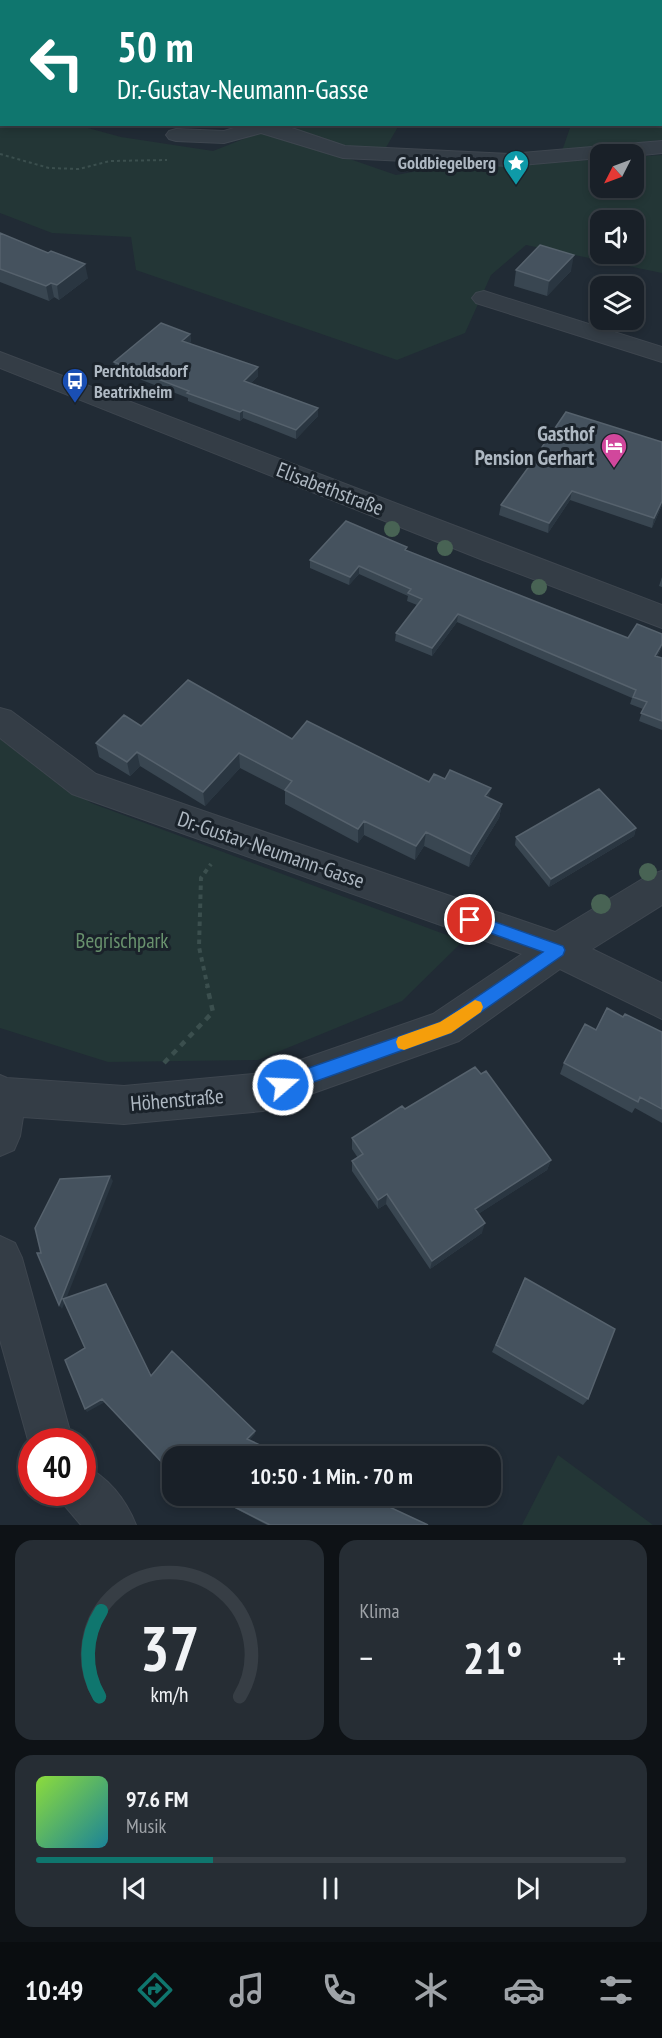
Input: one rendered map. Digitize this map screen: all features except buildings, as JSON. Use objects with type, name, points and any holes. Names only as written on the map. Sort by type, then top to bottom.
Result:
[{"type":"street","points":[[176,135],[224,137],[261,127],[278,130],[343,153],[510,160],[662,147]]},
{"type":"street","points":[[484,298],[662,355]]},
{"type":"street","name":"Elisabethstraße","points":[[0,359],[662,617]]},
{"type":"street","name":"Dr.-Gustav-Neumann-Gasse","points":[[0,720],[84,784],[558,950],[662,1002]]},
{"type":"street","name":"Höhenstraße","points":[[3,1096],[124,1105],[263,1092],[445,1028],[558,950],[662,886]]},
{"type":"street","points":[[0,1136],[3,1096]]},
{"type":"street","points":[[0,1258],[46,1428]]},
{"type":"street","points":[[96,1506],[112,1525]]},
{"type":"path","points":[[0,154],[49,168],[79,169],[111,161],[177,160],[224,137]]},
{"type":"path","points":[[124,1105],[213,1012],[199,947],[201,878],[230,836]]},
{"type":"green space","points":[[0,126],[81,126],[121,137],[213,151],[266,130],[396,175],[444,166],[525,165],[590,160],[590,198],[644,198],[644,156],[662,155],[662,273],[618,264],[644,264],[644,210],[590,210],[590,258],[526,245],[491,275],[465,333],[397,360],[136,270],[131,237],[52,233],[0,213]]},
{"type":"green space","points":[[276,126],[398,126],[384,151],[346,150]]},
{"type":"green space","points":[[571,126],[662,126],[662,140],[626,144],[590,144],[590,148],[562,151]]},
{"type":"green space","name":"Begrischpark","points":[[0,735],[91,803],[463,941],[402,1001],[258,1060],[108,1062],[0,1028]]},
{"type":"green space","points":[[558,1455],[653,1525],[522,1525]]},
{"type":"slow traffic","points":[[404,1042],[445,1028],[475,1007]]},
{"type":"place","name":"Goldbiegelberg","points":[[516,186]]},
{"type":"place","name":"Perchtoldsdorf Beatrixheim","points":[[75,404]]},
{"type":"place","name":"Gasthof Pension Gerhart","points":[[614,469]]},
{"type":"route","points":[[283,1085],[445,1028],[558,950],[470,920]]}]
